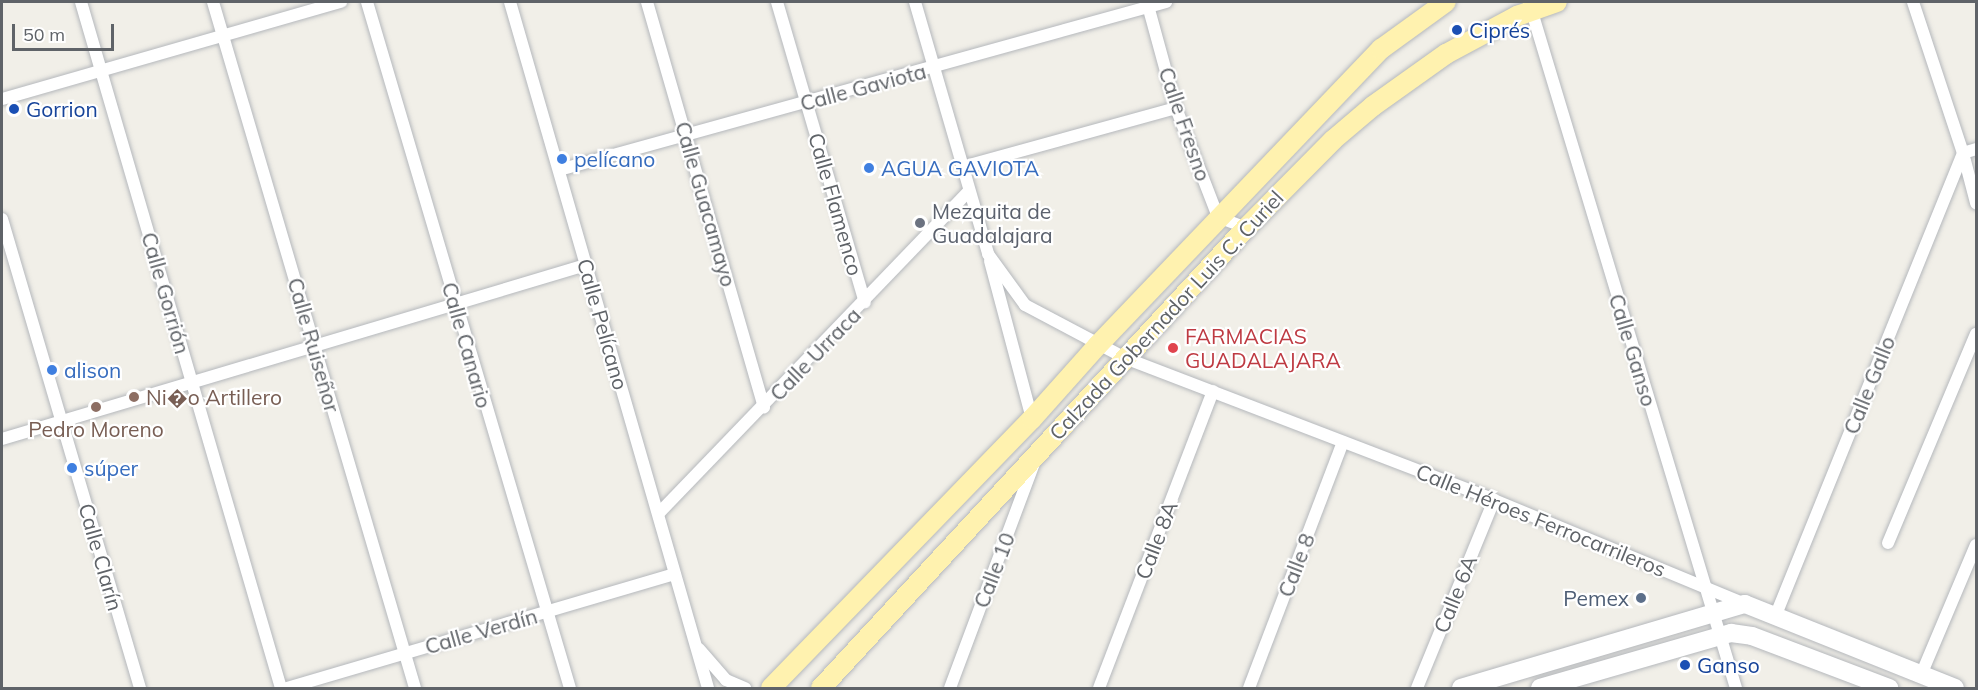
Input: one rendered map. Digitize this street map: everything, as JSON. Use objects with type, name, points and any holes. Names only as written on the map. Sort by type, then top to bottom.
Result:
[{"type":"main road","name":"Calzada Gobernador Luis C. Curiel","points":[[771,688],[1032,419],[1218,217],[1381,49],[1446,2]]},
{"type":"main road","name":"Calzada Gobernador Luis C. Curiel","points":[[821,688],[1246,228],[1334,140],[1372,105],[1446,54],[1530,6],[1557,2]]},
{"type":"main road","name":"Calle Héroes Ferrocarrileros","points":[[1745,604],[1955,688]]},
{"type":"main road","points":[[1461,688],[1745,604]]},
{"type":"main road","points":[[1540,688],[1731,633],[1752,636],[1889,688]]},
{"type":"street","name":"Calle Gorrión","points":[[81,2],[281,688]]},
{"type":"street","name":"Calle Ruiseñor","points":[[213,2],[415,688]]},
{"type":"street","points":[[2,99],[342,2]]},
{"type":"street","name":"Calle Canario","points":[[367,2],[570,688]]},
{"type":"street","name":"Calle Pelícano","points":[[510,2],[708,688]]},
{"type":"street","name":"Calle Guacamayo","points":[[647,2],[764,407]]},
{"type":"street","name":"Calle Flamenco","points":[[777,2],[865,302]]},
{"type":"street","points":[[915,2],[988,254],[1032,419]]},
{"type":"street","name":"Calle Gaviota","points":[[559,170],[934,68],[1148,4],[1166,2]]},
{"type":"street","points":[[1913,2],[1963,153],[1977,203]]},
{"type":"street","name":"Calle Fresno","points":[[1148,4],[1176,108],[1218,217]]},
{"type":"street","name":"Calle Ganso","points":[[1530,6],[1703,586],[1736,688]]},
{"type":"street","points":[[962,167],[1176,108]]},
{"type":"street","points":[[1963,153],[1977,150]]},
{"type":"street","name":"Calle Gallo","points":[[1775,617],[1963,153]]},
{"type":"street","name":"Calle Urraca","points":[[659,513],[764,407],[969,191]]},
{"type":"street","points":[[1218,217],[1246,228]]},
{"type":"street","name":"Calle Clarín","points":[[2,219],[140,688]]},
{"type":"street","name":"Calle Héroes Ferrocarrileros","points":[[988,254],[1025,305],[1125,358],[1494,501],[1745,604]]},
{"type":"street","points":[[2,439],[586,265]]},
{"type":"street","points":[[1888,543],[1977,334]]},
{"type":"street","name":"Calle 8A","points":[[1099,688],[1213,391]]},
{"type":"street","name":"Calle 8","points":[[1249,688],[1343,442]]},
{"type":"street","name":"Calle 10","points":[[950,688],[1039,451]]},
{"type":"street","name":"Calle 6A","points":[[1417,688],[1494,501]]},
{"type":"street","points":[[1921,675],[1977,545]]},
{"type":"street","name":"Calle Verdín","points":[[287,688],[675,574]]},
{"type":"street","name":"Calle Pelícano","points":[[696,646],[726,680],[745,688]]},
{"type":"place","name":"Ciprés","points":[[1457,30]]},
{"type":"place","name":"Gorrion","points":[[14,109]]},
{"type":"place","name":"pelícano","points":[[562,159]]},
{"type":"place","name":"AGUA GAVIOTA","points":[[869,168]]},
{"type":"place","name":"Mezquita de Guadalajara","points":[[920,223]]},
{"type":"place","name":"FARMACIAS GUADALAJARA","points":[[1173,348]]},
{"type":"place","name":"alison","points":[[52,370]]},
{"type":"place","name":"Ni�o Artillero","points":[[134,397]]},
{"type":"place","name":"Pedro Moreno","points":[[96,407]]},
{"type":"place","name":"súper","points":[[72,468]]},
{"type":"place","name":"Pemex","points":[[1641,598]]},
{"type":"place","name":"Ganso","points":[[1685,665]]}]
